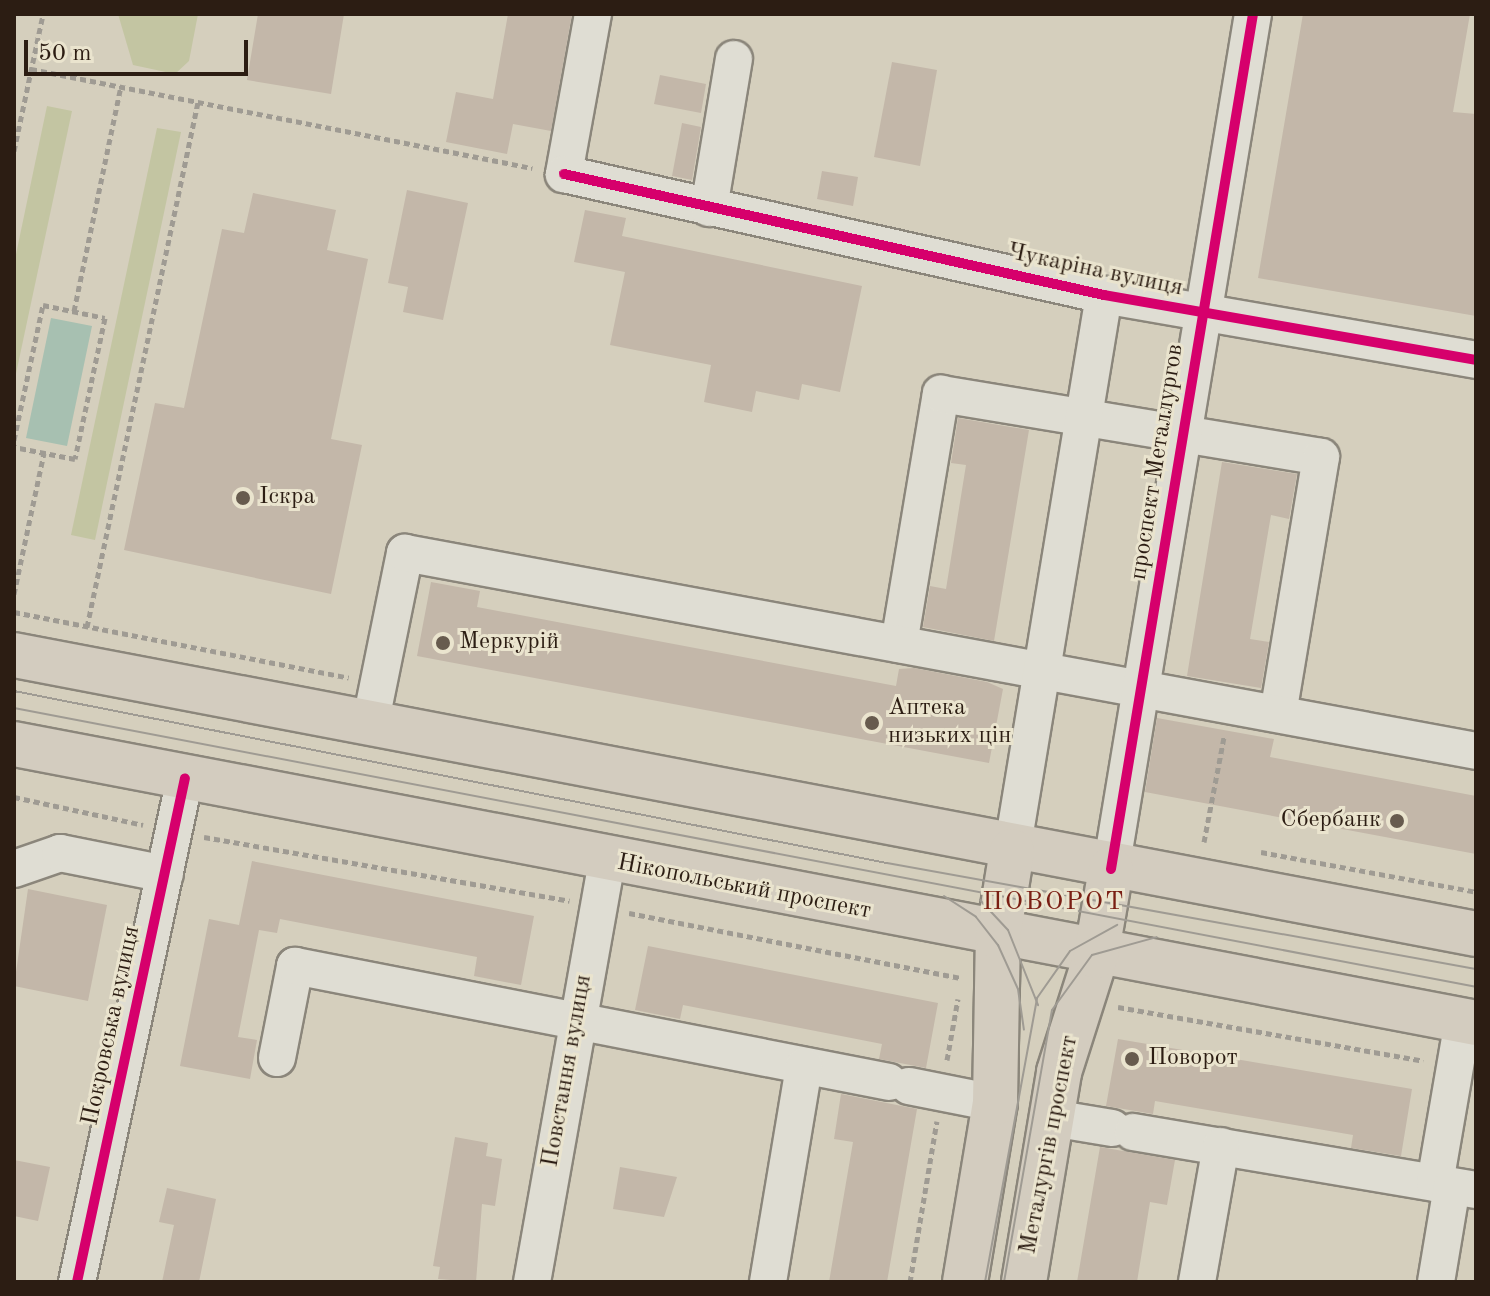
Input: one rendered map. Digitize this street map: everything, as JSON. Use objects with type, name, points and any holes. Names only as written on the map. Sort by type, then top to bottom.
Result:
[{"type":"main road","points":[[14,655],[1012,851],[1476,934]]},
{"type":"main road","name":"Нікопольський проспект","points":[[14,744],[1096,956],[1469,1022]]},
{"type":"main road","points":[[965,1282],[995,1103],[998,937],[1012,851]]},
{"type":"main road","name":"Металургів проспект","points":[[1024,1282],[1052,1118],[1096,956],[1111,869]]},
{"type":"street","points":[[564,174],[593,14]]},
{"type":"street","name":"проспект Металлургов","points":[[1111,869],[1253,14]]},
{"type":"street","points":[[709,208],[734,59]]},
{"type":"street","name":"Чукаріна вулиця","points":[[564,174],[1104,295],[1476,360]]},
{"type":"street","points":[[1012,851],[1104,295]]},
{"type":"street","points":[[899,644],[941,394],[1321,457],[1278,713]]},
{"type":"street","points":[[370,725],[405,553],[1476,751]]},
{"type":"street","name":"Покровська вулиця","points":[[77,1282],[185,778]]},
{"type":"street","points":[[14,869],[60,853],[165,874]]},
{"type":"street","name":"Повстання вулиця","points":[[532,1282],[575,1021],[607,861]]},
{"type":"street","points":[[277,1058],[295,966],[995,1103]]},
{"type":"street","points":[[1436,1282],[1454,1186],[1455,1066],[1469,1022]]},
{"type":"street","points":[[768,1282],[804,1066]]},
{"type":"street","points":[[1052,1118],[1454,1186]]},
{"type":"street","points":[[1197,1282],[1221,1146]]},
{"type":"path","points":[[14,151],[43,14]]},
{"type":"path","points":[[31,69],[564,174]]},
{"type":"path","points":[[74,311],[121,87]]},
{"type":"path","points":[[87,627],[198,102]]},
{"type":"path","points":[[14,440],[43,305],[105,318],[75,459],[14,447]]},
{"type":"path","points":[[14,594],[44,453]]},
{"type":"path","points":[[1204,842],[1230,704]]},
{"type":"path","points":[[14,797],[173,832],[597,906],[962,978],[913,1087],[910,1282]]},
{"type":"path","points":[[1189,839],[1214,844]]},
{"type":"path","points":[[1256,851],[1476,892]]},
{"type":"path","points":[[1106,1005],[1455,1066]]},
{"type":"shaded area","points":[[118,14],[198,14],[189,61],[175,74],[133,65]]},
{"type":"shaded area","points":[[47,106],[72,111],[14,383],[14,264]]},
{"type":"shaded area","points":[[157,128],[181,132],[95,540],[71,535]]},
{"type":"shaded area","points":[[51,318],[92,326],[67,446],[26,438]]},
{"type":"building","points":[[258,14],[344,14],[331,94],[247,80]]},
{"type":"building","points":[[508,14],[572,14],[551,131],[513,124],[507,154],[446,142],[456,92],[493,99]]},
{"type":"building","points":[[1303,14],[1470,14],[1453,112],[1476,114],[1476,316],[1258,278]]},
{"type":"building","points":[[892,62],[937,70],[920,166],[874,157]]},
{"type":"building","points":[[660,75],[706,84],[701,113],[654,104]]},
{"type":"building","points":[[682,123],[701,127],[692,180],[672,176]]},
{"type":"building","points":[[822,171],[858,177],[853,206],[817,199]]},
{"type":"building","points":[[407,190],[468,203],[443,320],[403,312],[408,287],[388,283]]},
{"type":"building","points":[[253,193],[336,210],[327,250],[368,259],[331,439],[362,445],[331,594],[124,550],[155,403],[184,408],[222,229],[244,233]]},
{"type":"building","points":[[585,210],[626,218],[622,236],[862,286],[840,392],[802,384],[799,400],[756,391],[752,412],[704,402],[711,365],[610,345],[625,272],[574,262]]},
{"type":"building","points":[[958,418],[1029,430],[994,641],[923,627],[930,586],[946,589],[966,465],[951,463]]},
{"type":"building","points":[[1222,462],[1297,474],[1289,519],[1271,515],[1250,639],[1269,642],[1261,688],[1187,676]]},
{"type":"building","points":[[431,582],[480,591],[477,607],[896,686],[899,669],[914,668],[987,682],[1003,689],[989,763],[417,656]]},
{"type":"building","points":[[1157,718],[1274,739],[1270,757],[1476,796],[1476,854],[1145,792]]},
{"type":"building","points":[[252,861],[534,916],[521,985],[474,976],[477,957],[280,919],[277,933],[259,930],[238,1037],[257,1040],[250,1079],[180,1066],[209,919],[239,925]]},
{"type":"building","points":[[28,889],[107,905],[88,1001],[14,986]]},
{"type":"building","points":[[648,946],[938,1003],[926,1068],[879,1059],[882,1044],[683,1005],[680,1019],[635,1010]]},
{"type":"building","points":[[1118,1039],[1412,1089],[1401,1156],[1351,1148],[1353,1135],[1155,1101],[1153,1114],[1106,1106]]},
{"type":"building","points":[[841,1094],[917,1109],[887,1282],[829,1282],[853,1142],[834,1139]]},
{"type":"building","points":[[455,1137],[488,1143],[486,1156],[502,1159],[495,1206],[482,1204],[476,1282],[438,1279],[440,1267],[433,1266]]},
{"type":"building","points":[[1100,1147],[1175,1160],[1167,1205],[1150,1202],[1137,1282],[1077,1282]]},
{"type":"building","points":[[14,1160],[50,1167],[38,1221],[14,1216]]},
{"type":"building","points":[[620,1167],[677,1177],[664,1217],[613,1209]]},
{"type":"building","points":[[167,1188],[216,1199],[199,1282],[162,1282],[174,1225],[159,1222]]},
{"type":"tram line","points":[[14,691],[887,863],[1476,969]]},
{"type":"tram line","points":[[14,708],[1476,987]]},
{"type":"tram line","points":[[944,896],[976,917],[998,945],[1018,989],[1024,1030]]},
{"type":"tram line","points":[[980,900],[1008,930],[1038,1005]]},
{"type":"tram line","points":[[985,1282],[1037,998],[1070,951],[1117,925]]},
{"type":"tram line","points":[[1004,1282],[1052,1010],[1092,955],[1157,937]]},
{"type":"cycle path","points":[[1111,869],[1253,14]]},
{"type":"cycle path","points":[[564,174],[1104,295],[1476,360]]},
{"type":"cycle path","points":[[77,1282],[185,778]]},
{"type":"place","name":"Іскра","points":[[243,498]]},
{"type":"place","name":"Меркурій","points":[[443,643]]},
{"type":"place","name":"Аптека низьких цін","points":[[872,723]]},
{"type":"place","name":"Сбербанк","points":[[1397,821]]},
{"type":"place","name":"Поворот","points":[[1132,1059]]},
{"type":"district","name":"ПОВОРОТ","points":[[1054,903]]}]
